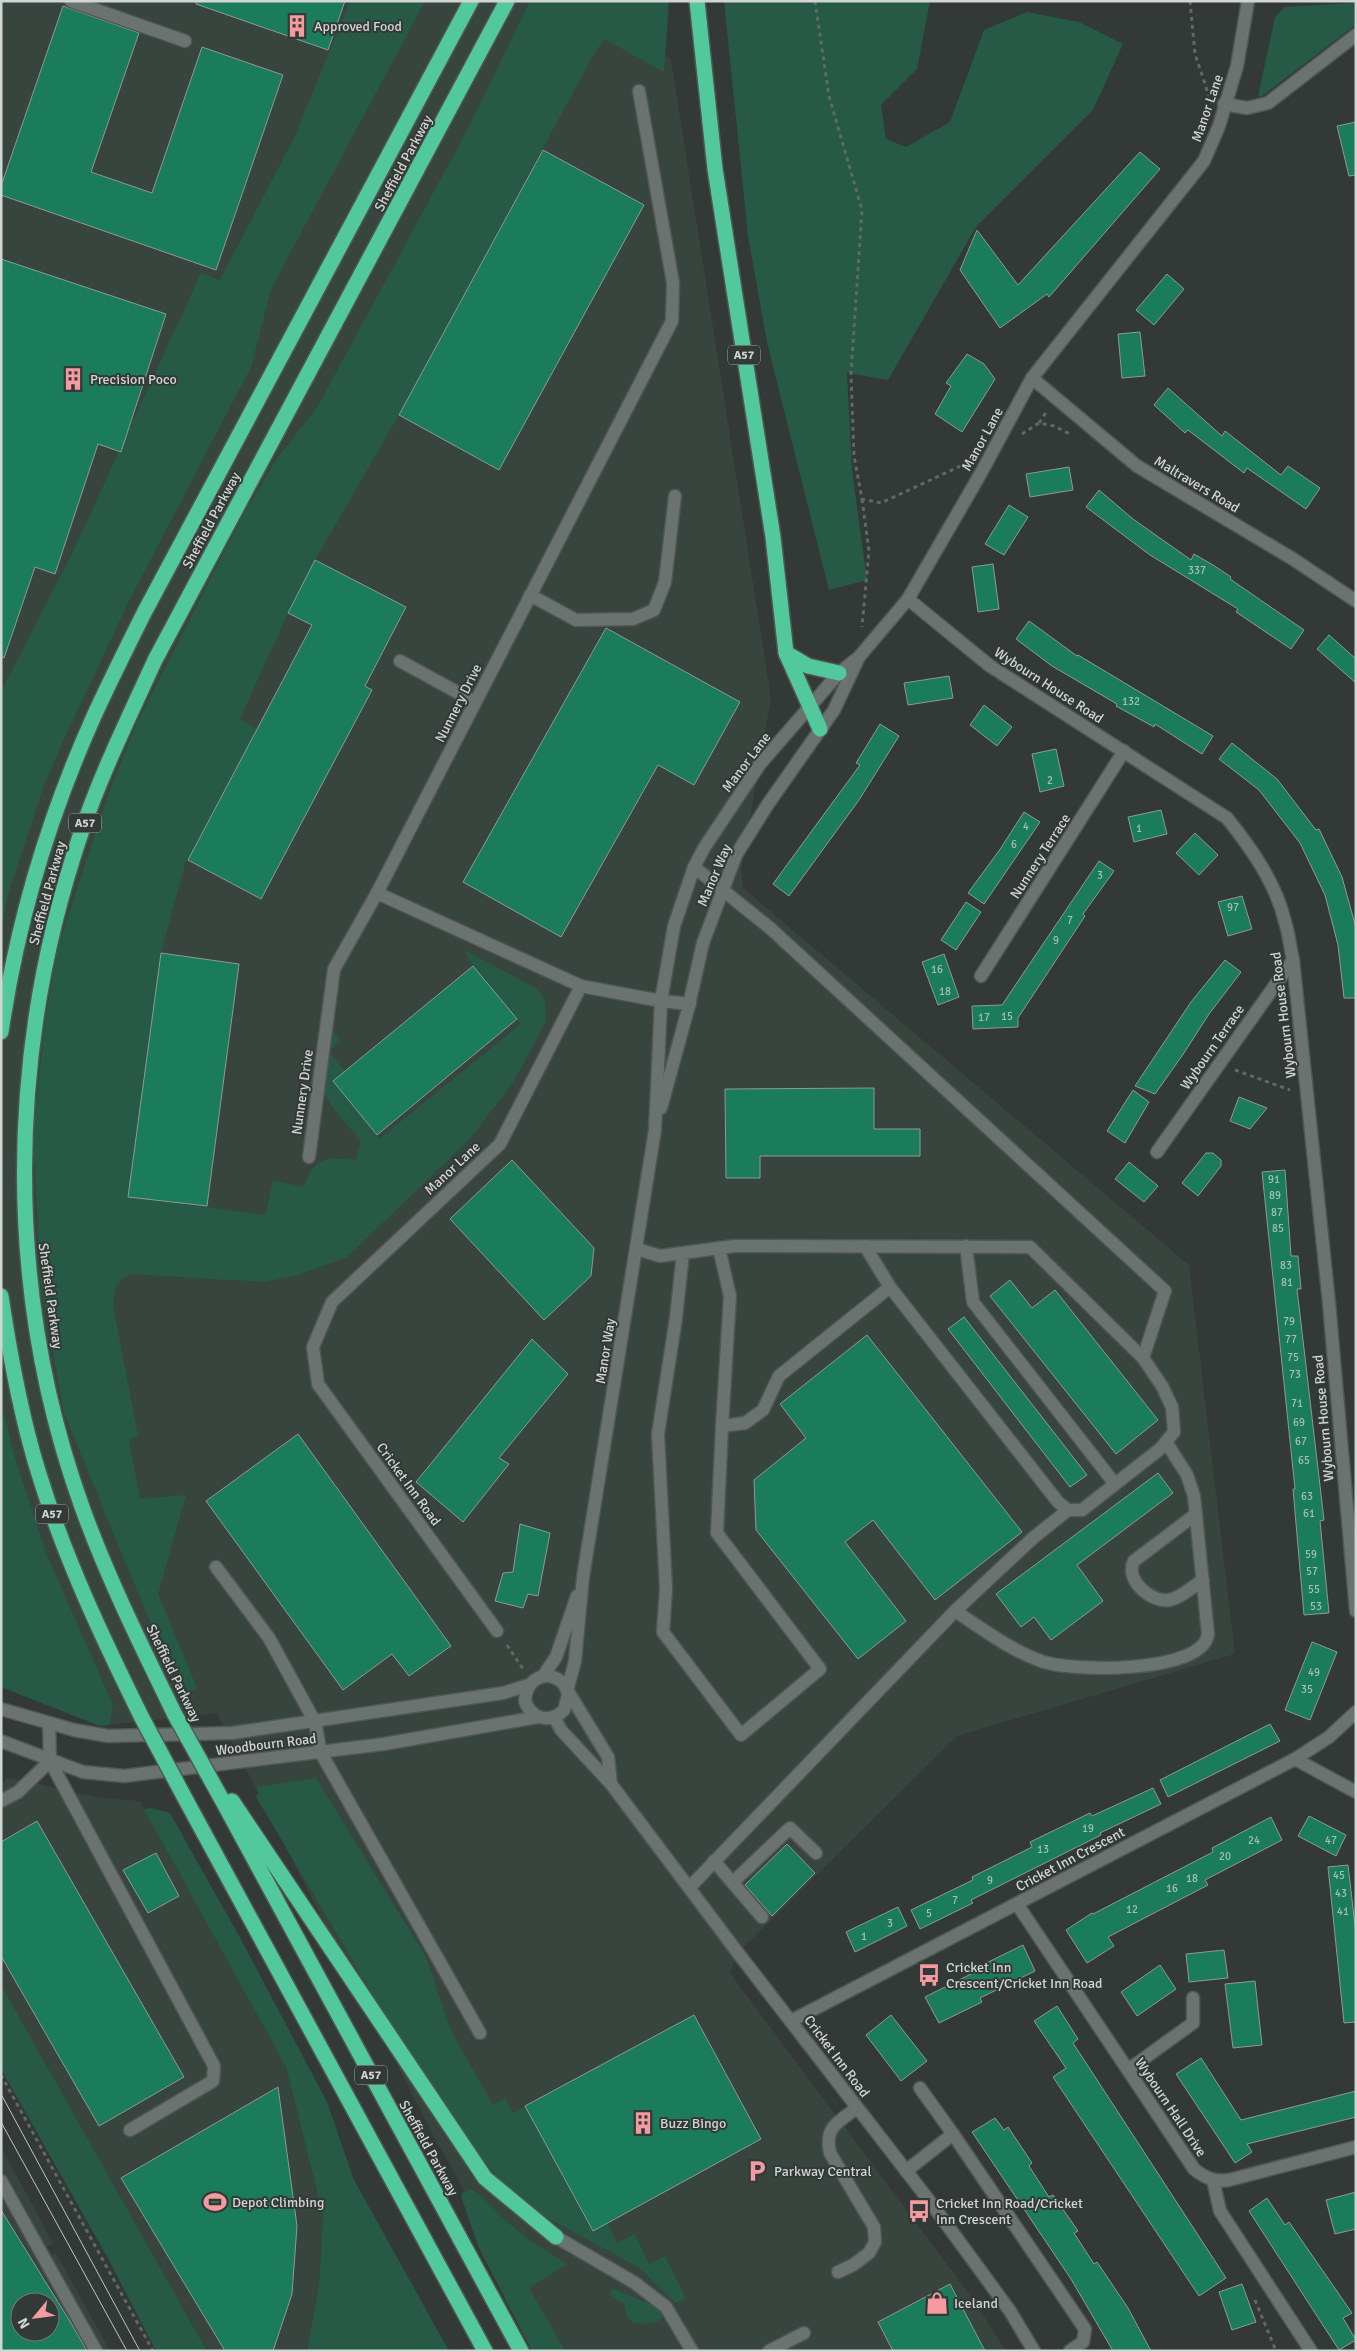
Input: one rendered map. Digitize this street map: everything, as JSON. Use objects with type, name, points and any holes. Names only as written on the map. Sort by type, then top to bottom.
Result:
[{"type":"highway","name":"Sheffield Parkway","points":[[1,1032],[8,987],[35,873],[55,813],[94,716],[144,613],[471,1]]},
{"type":"highway","name":"Sheffield Parkway","points":[[507,1],[156,660],[114,751],[82,831],[58,909],[40,988],[29,1069],[24,1152],[26,1227],[35,1320],[58,1423],[82,1507],[110,1576],[175,1715],[225,1798],[521,2351]]},
{"type":"highway","name":"A57","points":[[698,1],[715,169],[772,537],[786,653],[820,729]]},
{"type":"highway","points":[[786,653],[808,666],[838,673]]},
{"type":"highway","name":"A57","points":[[1,1296],[6,1332],[27,1430],[50,1507],[84,1598],[142,1718],[485,2351]]},
{"type":"highway","points":[[225,1798],[485,2178],[556,2237]]},
{"type":"street","points":[[72,1],[185,40]]},
{"type":"street","name":"Manor Lane","points":[[694,867],[704,848],[760,764],[838,673],[859,657],[908,598],[981,474],[1032,378],[1204,161],[1219,126],[1224,104],[1238,66],[1248,1]]},
{"type":"street","points":[[1224,104],[1247,108],[1268,103],[1356,35]]},
{"type":"street","name":"Nunnery Drive","points":[[309,1157],[334,969],[377,894],[672,321],[673,284],[639,91]]},
{"type":"street","name":"Maltravers Road","points":[[1032,378],[1137,466],[1293,559],[1356,601]]},
{"type":"street","points":[[530,595],[576,620],[633,619],[654,610],[665,582],[675,496]]},
{"type":"street","name":"Wybourn House Road","points":[[908,598],[990,666],[1227,818],[1251,849],[1269,882],[1285,920],[1293,960],[1329,1303],[1356,1611]]},
{"type":"street","name":"Manor Way","points":[[655,1130],[690,1004],[703,943],[736,855],[834,710],[859,657]]},
{"type":"street","points":[[400,661],[475,702]]},
{"type":"street","name":"Nunnery Terrace","points":[[981,976],[1124,751]]},
{"type":"street","points":[[694,867],[770,928],[1165,1291],[1143,1358]]},
{"type":"street","name":"Manor Way","points":[[554,1717],[564,1710],[575,1661],[583,1577],[655,1130],[661,1001],[674,926],[694,867]]},
{"type":"street","points":[[377,894],[581,986],[661,1001],[690,1004]]},
{"type":"street","name":"Wybourn Terrace","points":[[1157,1152],[1293,960]]},
{"type":"street","name":"Manor Lane","points":[[313,1347],[332,1302],[500,1144],[581,986]]},
{"type":"street","points":[[637,1249],[660,1256],[734,1246],[1030,1247],[1143,1358],[1162,1386],[1172,1407],[1174,1432],[1160,1449],[1082,1510],[1068,1510],[1032,1538],[955,1611],[689,1888]]},
{"type":"street","points":[[866,1246],[890,1287],[1058,1502],[1068,1510]]},
{"type":"street","points":[[966,1246],[973,1302],[1115,1484]]},
{"type":"street","points":[[683,1252],[676,1318],[658,1434],[666,1588],[663,1632],[741,1736],[820,1669],[716,1533],[730,1296],[720,1248]]},
{"type":"street","points":[[722,1426],[745,1423],[764,1410],[779,1376],[890,1287]]},
{"type":"street","name":"Cricket Inn Road","points":[[313,1347],[318,1384],[497,1631]]},
{"type":"street","points":[[955,1611],[1015,1649],[1043,1662],[1104,1669],[1132,1667],[1182,1657],[1201,1647],[1207,1641],[1194,1496],[1187,1475],[1166,1442]]},
{"type":"street","points":[[1196,1514],[1134,1561],[1130,1567],[1131,1574],[1153,1599],[1167,1601],[1175,1599],[1203,1580]]},
{"type":"street","points":[[216,1567],[269,1638],[315,1722],[321,1753],[480,2033]]},
{"type":"street","name":"Manor Way","points":[[534,1681],[556,1657],[583,1577]]},
{"type":"street","points":[[554,1717],[538,1717],[530,1710],[526,1701],[534,1681],[552,1676],[560,1680],[608,1758],[611,1784]]},
{"type":"street","name":"Woodbourn Road","points":[[1,1709],[90,1733],[135,1736],[232,1733],[503,1693],[534,1681]]},
{"type":"street","name":"Cricket Inn Crescent","points":[[791,2021],[1294,1759],[1329,1737],[1356,1712]]},
{"type":"street","name":"Woodbourn Road","points":[[1,1741],[82,1772],[124,1776],[321,1753],[538,1717]]},
{"type":"street","name":"Cricket Inn Road","points":[[554,1717],[561,1730],[611,1784],[906,2171],[1004,2303],[1034,2351]]},
{"type":"street","points":[[49,1723],[50,1761],[214,2066],[213,2082],[130,2130]]},
{"type":"street","points":[[1294,1759],[1356,1792]]},
{"type":"street","points":[[1,1801],[18,1792],[50,1761]]},
{"type":"street","points":[[733,1882],[790,1828],[816,1853]]},
{"type":"street","points":[[714,1861],[762,1917]]},
{"type":"street","name":"Wybourn Hall Drive","points":[[1017,1904],[1194,2169],[1213,2180]]},
{"type":"street","points":[[1128,2070],[1193,2024],[1193,1998]]},
{"type":"street","points":[[920,2088],[1085,2329],[1083,2342],[1070,2351]]},
{"type":"street","points":[[838,2272],[853,2266],[869,2253],[875,2242],[874,2227],[830,2154],[827,2141],[834,2125],[857,2108]]},
{"type":"street","points":[[906,2171],[953,2134]]},
{"type":"street","points":[[1311,2351],[1220,2211],[1213,2180],[1229,2180],[1356,2147]]},
{"type":"street","points":[[1,2181],[96,2351]]},
{"type":"street","points":[[556,2237],[635,2283],[666,2307],[692,2351]]},
{"type":"street","points":[[769,2351],[804,2333]]},
{"type":"path","points":[[815,1],[828,96],[862,210],[851,374],[854,456],[869,551],[859,657]]},
{"type":"path","points":[[1190,1],[1195,54],[1219,126]]},
{"type":"path","points":[[1020,435],[1039,423],[1054,426],[1075,437]]},
{"type":"path","points":[[862,499],[881,503],[967,463],[981,474]]},
{"type":"path","points":[[1219,1064],[1307,1096]]},
{"type":"path","points":[[497,1631],[534,1681]]},
{"type":"path","points":[[1,2075],[153,2351]]},
{"type":"shaded area","points":[[1,1],[579,1],[671,59],[771,698],[741,869],[743,888],[1189,1265],[1235,1654],[957,1736],[738,1953],[730,1973],[975,2302],[1006,2351],[555,2351],[434,2137],[217,1713],[100,1726],[1,1687]]},
{"type":"shaded area","points":[[6,1777],[101,1798],[140,1801],[286,2067],[323,2216],[319,2284],[307,2351],[207,2351],[1,1986],[1,1781],[4,1782]]},
{"type":"shaded area","points":[[1,2147],[53,2243],[47,2247],[52,2255],[56,2253],[110,2351],[1,2351]]},
{"type":"green space","points":[[350,1],[425,1],[271,289],[251,367],[129,601],[59,750],[43,788],[8,894],[1,929],[1,691],[70,558],[201,273],[220,280],[295,136]]},
{"type":"green space","points":[[530,1],[669,1],[664,72],[604,39],[591,59],[399,415],[315,560],[288,613],[240,719],[257,729],[185,864],[161,953],[128,1197],[266,1215],[273,1180],[304,1187],[313,1169],[323,1160],[337,1158],[356,1160],[361,1141],[326,1097],[323,1086],[328,1053],[333,1032],[340,1040],[329,1052],[345,1071],[333,1081],[379,1139],[521,1024],[473,966],[464,950],[536,988],[545,999],[546,1021],[514,1081],[469,1140],[347,1257],[298,1275],[265,1282],[130,1274],[116,1285],[113,1305],[138,1436],[129,1440],[140,1499],[186,1495],[158,1594],[197,1688],[188,1692],[162,1638],[148,1617],[64,1413],[41,1285],[33,1134],[45,1022],[58,947],[108,795],[136,725],[243,515],[276,460],[318,406],[465,134]]},
{"type":"green space","points":[[724,1],[930,1],[917,69],[881,105],[886,139],[906,147],[950,122],[984,30],[1027,12],[1079,22],[1123,44],[1093,110],[976,227],[888,380],[847,373],[852,470],[867,580],[829,590],[767,342],[748,236]]},
{"type":"green space","points":[[1354,3],[1354,26],[1262,96],[1258,96],[1275,17],[1285,7]]},
{"type":"green space","points":[[1,1402],[15,1458],[46,1553],[113,1705],[109,1725],[100,1726],[1,1687]]},
{"type":"green space","points":[[316,1778],[426,1957],[451,2031],[493,2105],[505,2098],[513,2113],[525,2106],[592,2231],[607,2223],[617,2243],[635,2234],[649,2264],[665,2256],[686,2298],[676,2303],[638,2267],[531,2209],[497,2176],[477,2153],[410,2058],[255,1795],[260,1794],[256,1787]]},
{"type":"green space","points":[[151,1808],[170,1813],[244,1945],[327,2102],[354,2180],[449,2351],[307,2351],[319,2284],[323,2216],[286,2067],[144,1809]]},
{"type":"green space","points":[[1,1985],[207,2351],[156,2351],[109,2260],[1,2069]]},
{"type":"green space","points":[[470,2189],[481,2196],[515,2229],[567,2264],[529,2288],[565,2351],[532,2351],[478,2246],[461,2196],[462,2193]]},
{"type":"green space","points":[[612,2288],[662,2309],[665,2312],[664,2316],[653,2323],[635,2324],[627,2317],[624,2304],[610,2295]]},
{"type":"building","name":"Approved Food","points":[[196,1],[345,1],[328,50],[196,4]]},
{"type":"building","points":[[63,6],[139,33],[91,172],[152,193],[202,47],[283,75],[216,270],[1,195],[1,186]]},
{"type":"building","points":[[1356,122],[1356,175],[1349,176],[1337,126]]},
{"type":"building","points":[[543,150],[644,205],[499,470],[399,415]]},
{"type":"building","points":[[1140,152],[1160,169],[1049,297],[1047,294],[1000,328],[960,270],[977,230],[1018,285]]},
{"type":"building","name":"Precision Poco","points":[[1,259],[166,314],[121,452],[98,444],[55,574],[35,567],[4,658],[1,657]]},
{"type":"building","points":[[1167,274],[1184,289],[1154,325],[1136,310]]},
{"type":"building","points":[[1140,332],[1145,376],[1122,378],[1118,334]]},
{"type":"building","points":[[967,354],[984,364],[995,379],[962,432],[935,414],[951,386],[946,383]]},
{"type":"building","points":[[1168,388],[1222,436],[1225,431],[1281,475],[1288,466],[1320,488],[1306,509],[1247,468],[1244,473],[1188,430],[1185,433],[1154,405]]},
{"type":"building","points":[[1069,467],[1073,490],[1030,497],[1026,474]]},
{"type":"building","points":[[1099,490],[1133,519],[1191,560],[1194,554],[1213,565],[1231,577],[1230,579],[1304,630],[1291,649],[1236,612],[1238,609],[1150,555],[1086,507]]},
{"type":"building","points":[[1009,505],[1028,517],[1004,555],[985,544]]},
{"type":"building","points":[[315,560],[406,607],[365,686],[372,690],[261,899],[188,860],[312,625],[288,613]]},
{"type":"building","points":[[993,564],[999,609],[978,612],[972,567]]},
{"type":"building","points":[[1029,621],[1077,656],[1213,736],[1202,754],[1155,724],[1154,727],[1116,706],[1117,704],[1052,666],[1016,639]]},
{"type":"building","points":[[606,628],[740,702],[694,785],[658,765],[561,937],[463,882]]},
{"type":"building","points":[[1329,635],[1356,659],[1356,683],[1317,649]]},
{"type":"building","points":[[949,676],[953,698],[908,705],[904,683]]},
{"type":"building","points":[[984,705],[1012,727],[997,746],[970,725]]},
{"type":"building","points":[[880,724],[899,736],[859,800],[789,896],[773,884],[860,765],[856,763]]},
{"type":"building","points":[[1232,743],[1277,779],[1316,830],[1319,829],[1342,877],[1356,928],[1356,998],[1344,998],[1338,945],[1325,895],[1300,843],[1259,790],[1219,759]]},
{"type":"building","points":[[1056,749],[1064,786],[1040,792],[1032,754]]},
{"type":"building","points":[[1161,810],[1167,834],[1134,842],[1128,817]]},
{"type":"building","points":[[1024,812],[1040,822],[984,904],[968,893],[1001,848]]},
{"type":"building","points":[[1195,833],[1218,855],[1199,875],[1176,853]]},
{"type":"building","points":[[1099,861],[1114,871],[1083,914],[1085,916],[1018,1018],[1018,1027],[973,1029],[972,1006],[1002,1005]]},
{"type":"building","points":[[1242,896],[1252,929],[1228,936],[1218,902]]},
{"type":"building","points":[[966,902],[981,912],[956,950],[941,940]]},
{"type":"building","points":[[161,953],[239,964],[207,1206],[128,1197]]},
{"type":"building","points":[[944,954],[959,997],[938,1005],[922,962]]},
{"type":"building","points":[[1225,960],[1241,972],[1209,1014],[1155,1094],[1135,1086],[1191,1002]]},
{"type":"building","points":[[473,966],[517,1019],[377,1135],[333,1081]]},
{"type":"building","points":[[874,1088],[874,1129],[920,1129],[920,1156],[760,1156],[760,1178],[726,1178],[725,1089]]},
{"type":"building","points":[[1133,1090],[1149,1102],[1125,1143],[1107,1131]]},
{"type":"building","points":[[1239,1097],[1267,1108],[1250,1129],[1230,1121]]},
{"type":"building","points":[[1206,1153],[1213,1153],[1221,1160],[1221,1166],[1198,1196],[1182,1183]]},
{"type":"building","points":[[512,1160],[594,1248],[591,1276],[544,1320],[450,1219]]},
{"type":"building","points":[[1129,1162],[1158,1186],[1144,1202],[1115,1179]]},
{"type":"building","points":[[1285,1170],[1291,1256],[1298,1256],[1301,1289],[1297,1289],[1324,1520],[1320,1521],[1329,1613],[1304,1615],[1293,1489],[1295,1489],[1262,1172]]},
{"type":"building","points":[[1010,1280],[1032,1308],[1055,1290],[1158,1420],[1116,1454],[990,1296]]},
{"type":"building","points":[[964,1317],[1087,1475],[1070,1487],[948,1329]]},
{"type":"building","points":[[867,1335],[1022,1532],[935,1600],[873,1520],[845,1542],[906,1621],[858,1659],[756,1530],[754,1480],[806,1438],[780,1404]]},
{"type":"building","points":[[532,1339],[568,1374],[499,1458],[509,1464],[463,1522],[416,1482]]},
{"type":"building","points":[[298,1434],[451,1646],[409,1676],[392,1654],[343,1690],[206,1501]]},
{"type":"building","points":[[1158,1473],[1173,1493],[1077,1565],[1103,1601],[1051,1640],[1034,1617],[1021,1627],[996,1594]]},
{"type":"building","points":[[520,1524],[550,1533],[538,1596],[528,1594],[523,1608],[495,1601],[503,1573],[513,1572]]},
{"type":"building","points":[[1312,1642],[1337,1652],[1310,1720],[1285,1710]]},
{"type":"building","points":[[1270,1724],[1280,1741],[1168,1797],[1160,1780]]},
{"type":"building","points":[[1153,1788],[1161,1804],[1100,1833],[1101,1835],[971,1900],[973,1903],[920,1929],[911,1910],[973,1880],[972,1877],[1032,1847],[1030,1842],[1090,1813],[1092,1816]]},
{"type":"building","points":[[1309,1816],[1346,1835],[1336,1856],[1298,1836]]},
{"type":"building","points":[[1271,1817],[1282,1840],[1205,1880],[1208,1885],[1108,1937],[1114,1946],[1087,1963],[1066,1930],[1092,1913],[1213,1852],[1212,1848]]},
{"type":"building","points":[[37,1821],[184,2077],[99,2126],[1,1956],[1,1842]]},
{"type":"building","points":[[787,1844],[815,1873],[772,1916],[745,1885]]},
{"type":"building","points":[[156,1853],[179,1896],[148,1913],[123,1870]]},
{"type":"building","points":[[1348,1865],[1356,1934],[1356,2022],[1344,2023],[1328,1867]]},
{"type":"building","points":[[898,1907],[907,1926],[855,1952],[846,1932]]},
{"type":"building","points":[[1023,1945],[1035,1971],[980,1998],[982,2002],[939,2023],[925,1997],[973,1973],[972,1970]]},
{"type":"building","points":[[1224,1950],[1228,1978],[1189,1982],[1186,1954]]},
{"type":"building","points":[[1160,1965],[1176,1989],[1137,2016],[1121,1992]]},
{"type":"building","points":[[1255,1981],[1262,2045],[1233,2048],[1225,1984]]},
{"type":"building","points":[[1057,2006],[1078,2039],[1073,2043],[1226,2278],[1199,2296],[1053,2077],[1066,2068],[1034,2021]]},
{"type":"building","name":"Buzz Bingo","points":[[694,2015],[761,2139],[593,2231],[525,2106]]},
{"type":"building","points":[[891,2015],[927,2061],[901,2081],[866,2035]]},
{"type":"building","points":[[1201,2058],[1241,2120],[1356,2091],[1356,2117],[1247,2144],[1252,2152],[1235,2163],[1176,2074]]},
{"type":"building","name":"Depot Climbing","points":[[278,2087],[297,2226],[292,2294],[273,2351],[225,2351],[121,2178]]},
{"type":"building","points":[[995,2118],[1004,2130],[1008,2127],[1032,2163],[1029,2166],[1049,2197],[1053,2195],[1078,2231],[1074,2233],[1094,2264],[1097,2262],[1128,2308],[1151,2351],[1113,2351],[1071,2279],[972,2132]]},
{"type":"building","points":[[1356,2192],[1356,2229],[1335,2234],[1326,2200]]},
{"type":"building","points":[[1267,2198],[1285,2225],[1289,2222],[1352,2313],[1343,2318],[1356,2340],[1339,2350],[1249,2211]]},
{"type":"building","points":[[1,2210],[52,2292],[10,2292],[10,2342],[60,2342],[60,2305],[87,2351],[1,2351]]},
{"type":"building","name":"Iceland","points":[[950,2284],[985,2351],[893,2351],[878,2322]]},
{"type":"building","points":[[1242,2284],[1256,2322],[1232,2330],[1219,2292]]},
{"type":"tram line","points":[[1,2094],[140,2351]]},
{"type":"tram line","points":[[1,2122],[127,2351]]},
{"type":"place","name":"Approved Food","points":[[297,26]]},
{"type":"place","name":"Precision Poco","points":[[73,379]]},
{"type":"place","name":"Cricket Inn Crescent/Cricket Inn Road","points":[[929,1975]]},
{"type":"place","name":"Buzz Bingo","points":[[643,2123]]},
{"type":"place","name":"Parkway Central","points":[[757,2171]]},
{"type":"place","name":"Depot Climbing","points":[[215,2202]]},
{"type":"place","name":"Cricket Inn Road/Cricket Inn Crescent","points":[[919,2211]]},
{"type":"place","name":"Iceland","points":[[937,2303]]}]
